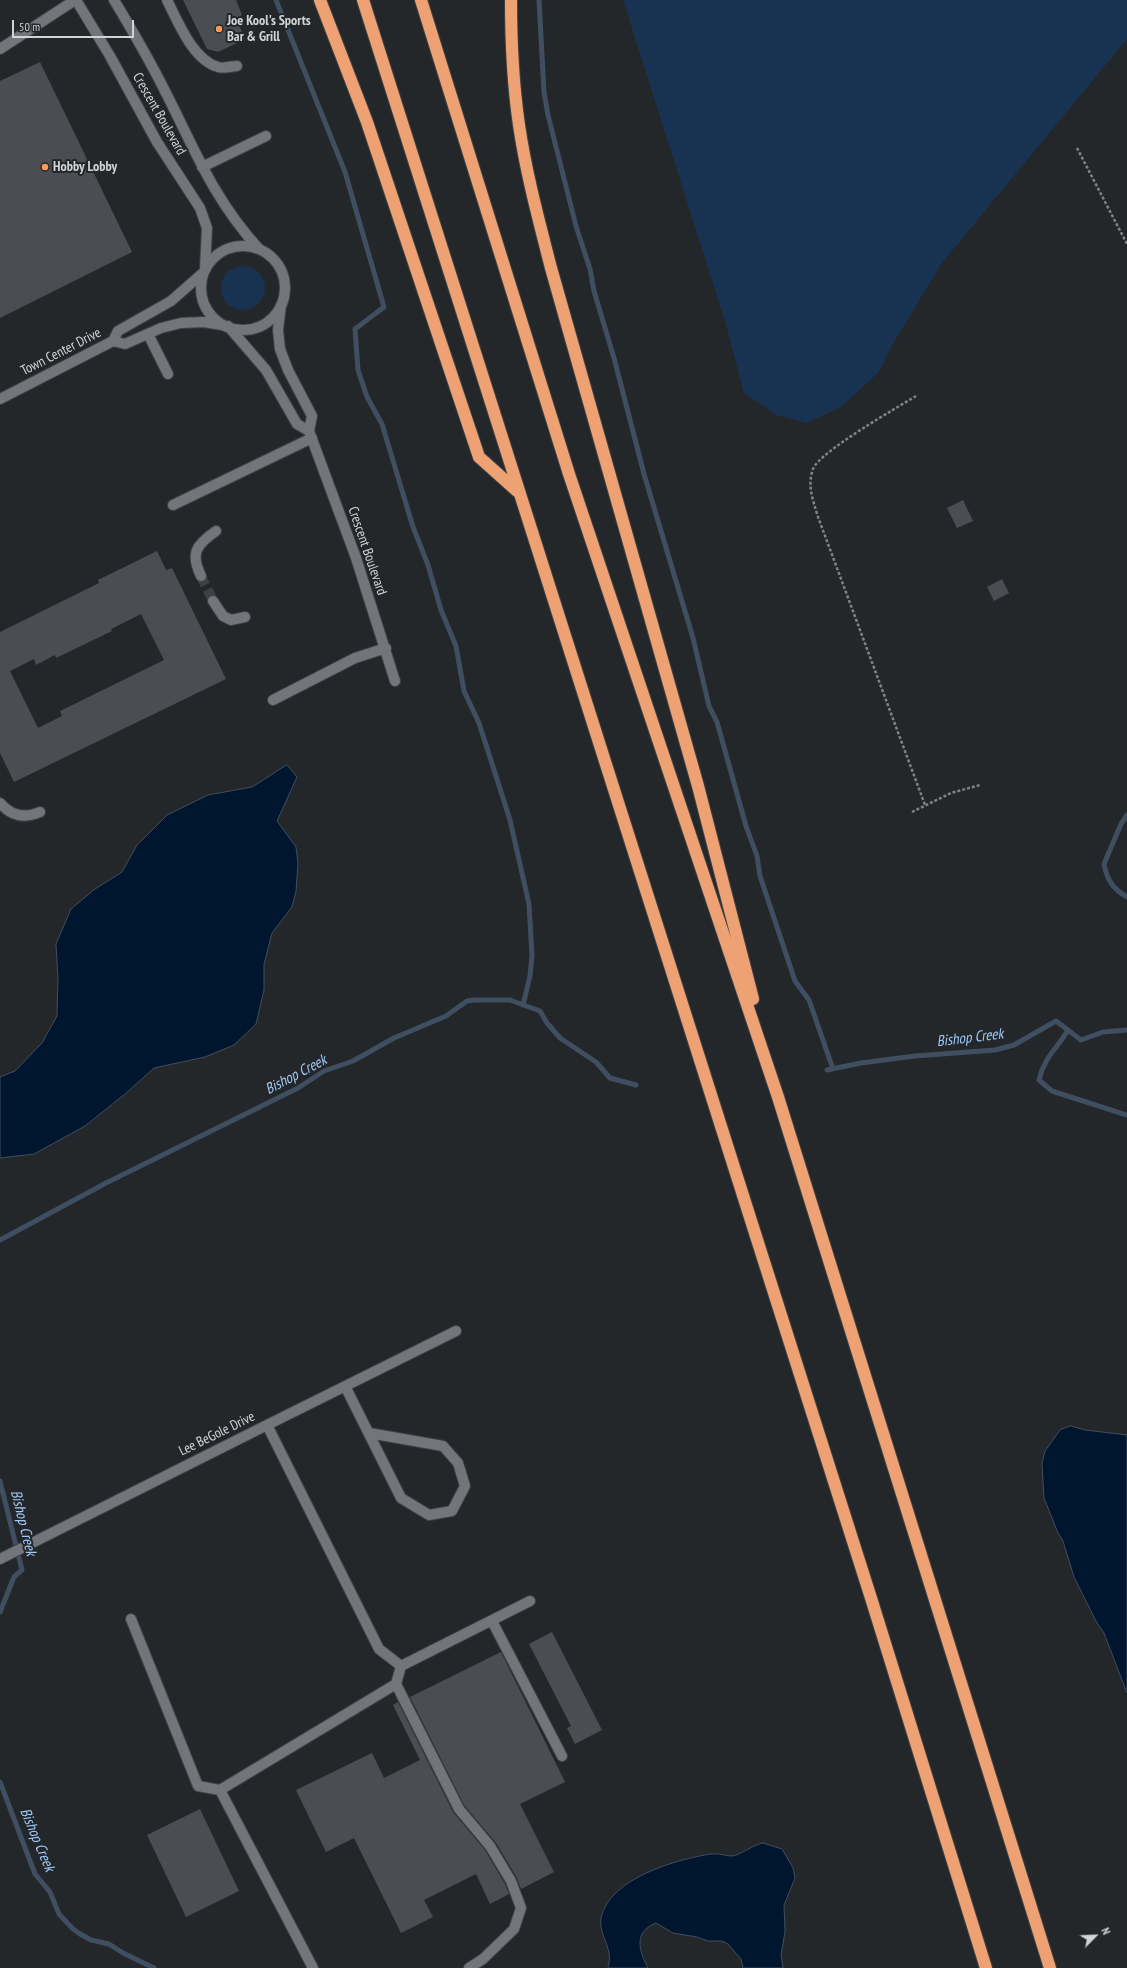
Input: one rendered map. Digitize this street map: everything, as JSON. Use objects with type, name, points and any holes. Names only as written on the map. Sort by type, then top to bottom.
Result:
[{"type":"highway","points":[[320,0],[367,122],[480,457],[518,491]]},
{"type":"highway","points":[[363,0],[986,1968]]},
{"type":"highway","points":[[421,0],[569,474],[778,1097],[1050,1968]]},
{"type":"highway","points":[[511,0],[510,38],[519,125],[533,196],[553,276],[698,786],[778,1097]]},
{"type":"street","points":[[0,49],[76,0]]},
{"type":"street","name":"Crescent Boulevard","points":[[76,0],[110,56],[156,142],[200,208],[208,228],[205,271]]},
{"type":"street","name":"Crescent Boulevard","points":[[114,0],[166,92],[202,167],[233,220],[259,249]]},
{"type":"street","points":[[167,0],[186,38],[200,56],[219,68],[237,66]]},
{"type":"street","points":[[202,167],[266,136]]},
{"type":"street","points":[[172,505],[311,435],[297,424],[266,370],[227,326],[210,312],[204,303],[202,283],[205,271],[211,260],[228,248],[248,246],[259,249],[268,254],[276,262],[282,272],[285,283],[285,294],[281,305],[274,316],[258,326],[240,329],[227,326]]},
{"type":"street","name":"Town Center Drive","points":[[0,399],[113,341],[118,331],[171,302],[205,271]]},
{"type":"street","name":"Crescent Boulevard","points":[[281,305],[278,330],[280,349],[288,370],[312,416],[311,435],[356,558],[396,681]]},
{"type":"street","name":"Town Center Drive","points":[[113,341],[125,344],[170,325],[194,321],[227,326]]},
{"type":"street","points":[[148,334],[168,374]]},
{"type":"street","points":[[201,576],[196,565],[195,555],[199,545],[216,531]]},
{"type":"street","points":[[213,601],[222,616],[231,620],[245,617]]},
{"type":"street","points":[[273,700],[356,658],[386,648]]},
{"type":"street","points":[[0,803],[14,815],[24,816],[40,812]]},
{"type":"street","points":[[267,1425],[456,1331]]},
{"type":"street","points":[[345,1386],[402,1498],[429,1515],[452,1511],[465,1486],[458,1463],[442,1446],[369,1433]]},
{"type":"street","name":"Lee BeGole Drive","points":[[0,1559],[267,1425],[379,1649],[401,1666]]},
{"type":"street","points":[[469,1968],[483,1959],[514,1929],[521,1908],[511,1881],[490,1846],[459,1809],[396,1684],[401,1666],[530,1601]]},
{"type":"street","points":[[131,1619],[198,1786],[220,1790],[396,1684]]},
{"type":"street","points":[[492,1621],[562,1756]]},
{"type":"street","points":[[220,1790],[313,1968]]},
{"type":"path","points":[[1077,148],[1127,244]]},
{"type":"path","points":[[916,396],[839,444],[814,467],[810,488],[818,517],[925,805]]},
{"type":"path","points":[[912,812],[950,793],[980,784]]},
{"type":"shaded area","points":[[623,0],[1127,0],[1127,39],[941,264],[891,347],[879,372],[841,407],[807,423],[776,415],[744,393],[725,321]]},
{"type":"shaded area","points":[[239,266],[247,266],[259,272],[265,284],[265,292],[259,304],[247,310],[239,310],[227,304],[221,292],[221,284],[227,272]]},
{"type":"shaded area","points":[[287,765],[297,777],[277,821],[296,847],[298,864],[296,891],[292,907],[272,933],[264,964],[264,990],[256,1024],[234,1045],[205,1057],[154,1068],[125,1094],[85,1126],[34,1154],[0,1158],[0,1077],[15,1071],[42,1043],[57,1016],[58,978],[56,944],[71,909],[95,889],[122,872],[137,845],[167,815],[208,795],[252,787]]},
{"type":"shaded area","points":[[1071,1426],[1085,1430],[1127,1435],[1127,1693],[1104,1633],[1097,1623],[1074,1577],[1063,1541],[1058,1533],[1044,1498],[1042,1464],[1045,1451],[1060,1430]]},
{"type":"shaded area","points":[[763,1843],[782,1849],[793,1868],[795,1878],[784,1905],[785,1932],[781,1955],[783,1968],[743,1968],[741,1959],[728,1944],[722,1941],[708,1941],[697,1937],[673,1933],[656,1923],[644,1931],[640,1942],[642,1955],[648,1968],[608,1968],[609,1955],[602,1932],[601,1918],[607,1904],[617,1892],[631,1881],[647,1873],[681,1860],[711,1854],[732,1856]]},
{"type":"building","name":"Joe Kool's Sports Bar & Grill","points":[[183,0],[236,0],[242,15],[236,18],[245,39],[218,52],[207,49]]},
{"type":"building","name":"Hobby Lobby","points":[[40,62],[132,252],[0,318],[0,81]]},
{"type":"building","points":[[963,500],[973,521],[957,528],[947,508]]},
{"type":"building","points":[[157,551],[166,570],[172,568],[226,679],[14,782],[0,753],[0,632],[99,583],[98,580]],"holes":[[[141,614],[164,660],[60,711],[62,716],[38,728],[10,671],[34,659],[36,665],[55,655],[56,658],[112,631],[111,629]]]},
{"type":"building","points":[[1002,579],[1009,593],[994,601],[987,587]]},
{"type":"building","points":[[552,1632],[602,1730],[575,1744],[567,1728],[571,1726],[529,1644]]},
{"type":"building","points":[[501,1652],[565,1782],[520,1804],[554,1872],[521,1889],[517,1878],[496,1843],[464,1805],[410,1697]]},
{"type":"building","points":[[398,1702],[453,1812],[485,1850],[505,1884],[509,1894],[490,1904],[476,1874],[424,1900],[433,1917],[401,1933],[354,1838],[326,1852],[296,1790],[372,1753],[384,1778],[420,1760],[393,1705]]},
{"type":"building","points":[[200,1809],[239,1891],[186,1917],[147,1835]]},
{"type":"waterway","points":[[276,0],[345,172],[384,307],[355,329],[358,370],[367,397],[382,424],[413,527],[428,565],[441,610],[456,646],[464,691],[479,723],[510,820],[529,904],[532,956],[530,976],[523,1005]]},
{"type":"waterway","points":[[539,0],[544,92],[548,115],[576,226],[590,269],[594,291],[614,358],[644,474],[693,638],[709,706],[717,722],[746,826],[757,856],[760,876],[795,981],[809,1000],[833,1069]]},
{"type":"waterway","points":[[1127,815],[1121,824],[1104,864],[1111,884],[1127,897]]},
{"type":"waterway","name":"Bishop Creek","points":[[0,1240],[106,1183],[298,1088],[324,1071],[353,1061],[394,1038],[446,1016],[467,1001],[510,1000],[540,1011],[547,1023],[560,1038],[596,1062],[610,1078],[636,1085]]},
{"type":"waterway","name":"Bishop Creek","points":[[827,1070],[861,1063],[915,1056],[995,1050],[1014,1045],[1056,1021],[1081,1040],[1103,1032],[1127,1030]]},
{"type":"waterway","points":[[1068,1030],[1047,1059],[1039,1080],[1052,1091],[1127,1115]]},
{"type":"waterway","name":"Bishop Creek","points":[[0,1481],[22,1570],[14,1577],[0,1612]]},
{"type":"waterway","name":"Bishop Creek","points":[[0,1782],[35,1874],[50,1892],[59,1914],[73,1929],[80,1934],[91,1940],[109,1944],[123,1953],[154,1968]]},
{"type":"tunnel","points":[[201,576],[213,601]]},
{"type":"place","name":"Joe Kool's Sports Bar & Grill","points":[[219,29]]},
{"type":"place","name":"Hobby Lobby","points":[[45,167]]}]
